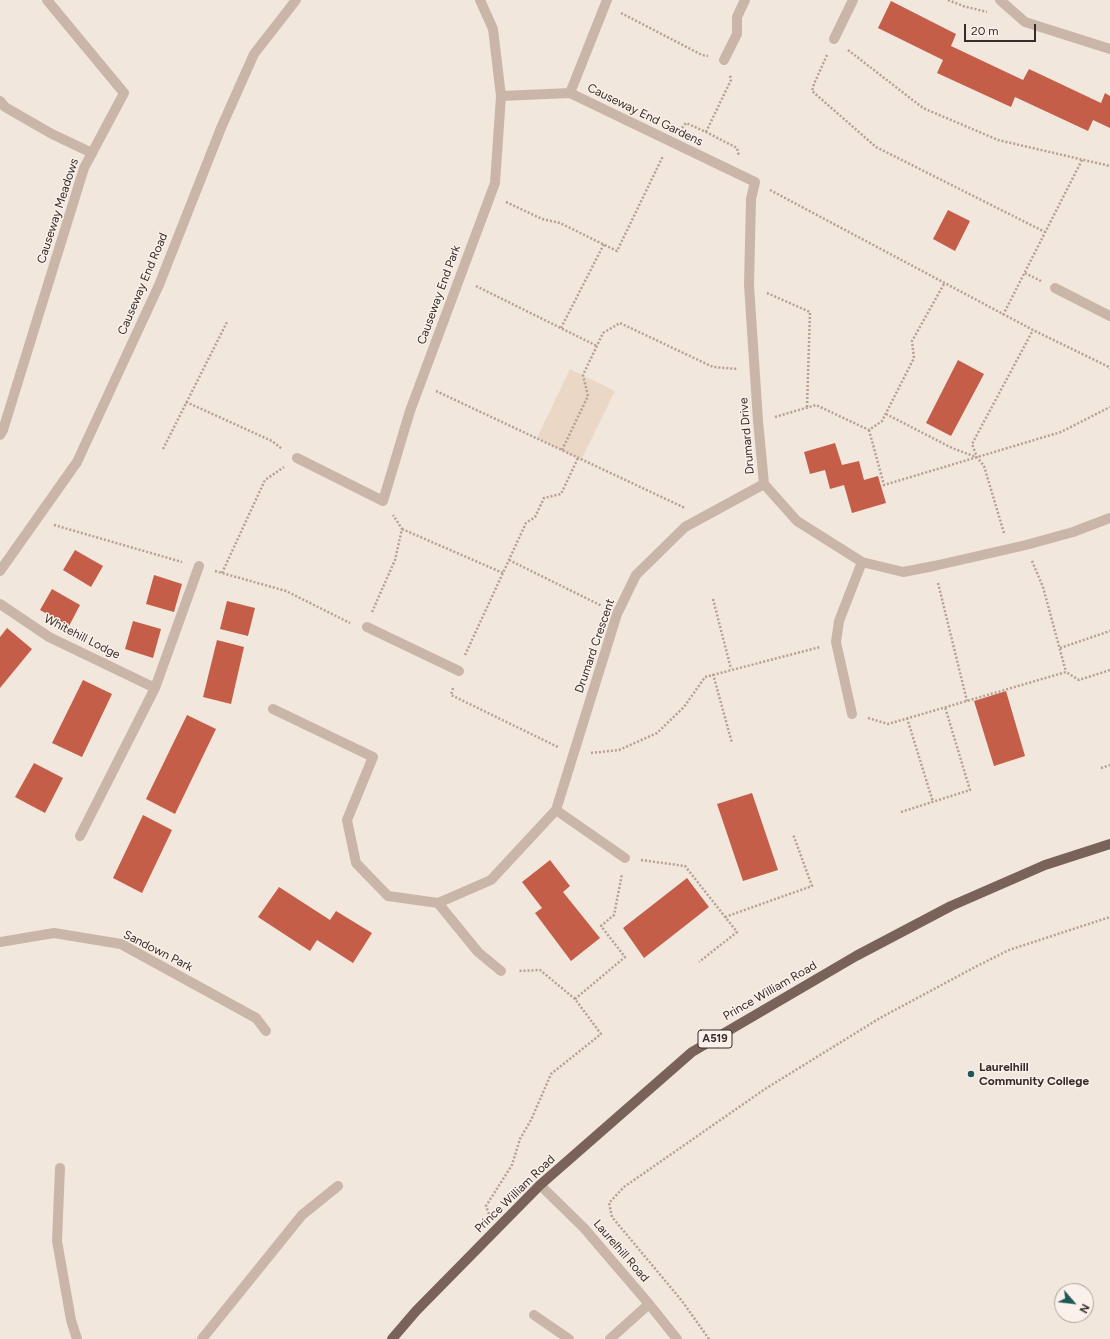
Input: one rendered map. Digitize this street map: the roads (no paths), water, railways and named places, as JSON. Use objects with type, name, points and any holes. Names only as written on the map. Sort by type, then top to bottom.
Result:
[{"type":"main road","name":"Prince William Road","points":[[392,1339],[416,1311],[540,1185],[692,1052],[856,956],[951,906],[1045,865],[1110,844]]},
{"type":"street","name":"Causeway Meadows","points":[[0,435],[3,430],[84,168],[124,93],[47,0]]},
{"type":"street","name":"Causeway End Road","points":[[0,571],[77,462],[159,285],[221,128],[254,54],[296,0]]},
{"type":"street","name":"Causeway End Park","points":[[297,458],[383,501],[410,411],[495,183],[501,96],[492,29],[480,0]]},
{"type":"street","points":[[724,60],[737,34],[737,17],[745,0]]},
{"type":"street","points":[[834,39],[853,0]]},
{"type":"street","points":[[1000,0],[1025,22],[1110,49]]},
{"type":"street","points":[[570,93],[607,2]]},
{"type":"street","name":"Causeway End Gardens","points":[[501,96],[570,93],[755,182],[751,200]]},
{"type":"street","points":[[0,101],[52,134],[92,153]]},
{"type":"street","name":"Drumard Drive","points":[[751,200],[749,285],[758,421],[764,484],[798,521],[862,562],[903,572],[1026,545],[1073,532],[1110,518]]},
{"type":"street","points":[[1055,288],[1110,316]]},
{"type":"street","name":"Drumard Crescent","points":[[438,903],[491,880],[556,810],[617,614],[636,575],[685,526],[764,484]]},
{"type":"street","points":[[852,714],[836,642],[839,621],[862,562]]},
{"type":"street","points":[[80,836],[156,688],[199,566]]},
{"type":"street","name":"Whitehill Lodge","points":[[0,604],[49,637],[156,688]]},
{"type":"street","points":[[367,627],[459,671]]},
{"type":"street","points":[[273,709],[373,757],[347,820],[356,863],[388,896],[438,903],[478,952],[501,971]]},
{"type":"street","points":[[556,810],[625,858]]},
{"type":"street","name":"Sandown Park","points":[[0,942],[54,933],[121,944],[256,1018],[266,1031]]},
{"type":"street","points":[[60,1168],[56,1240],[77,1339]]},
{"type":"street","name":"Laurelhill Road","points":[[540,1185],[584,1228],[677,1339]]},
{"type":"street","points":[[202,1339],[302,1215],[338,1186]]},
{"type":"street","points":[[610,1339],[649,1304]]},
{"type":"street","points":[[534,1315],[569,1339]]},
{"type":"place","name":"Laurelhill Community College","points":[[971,1074]]}]
